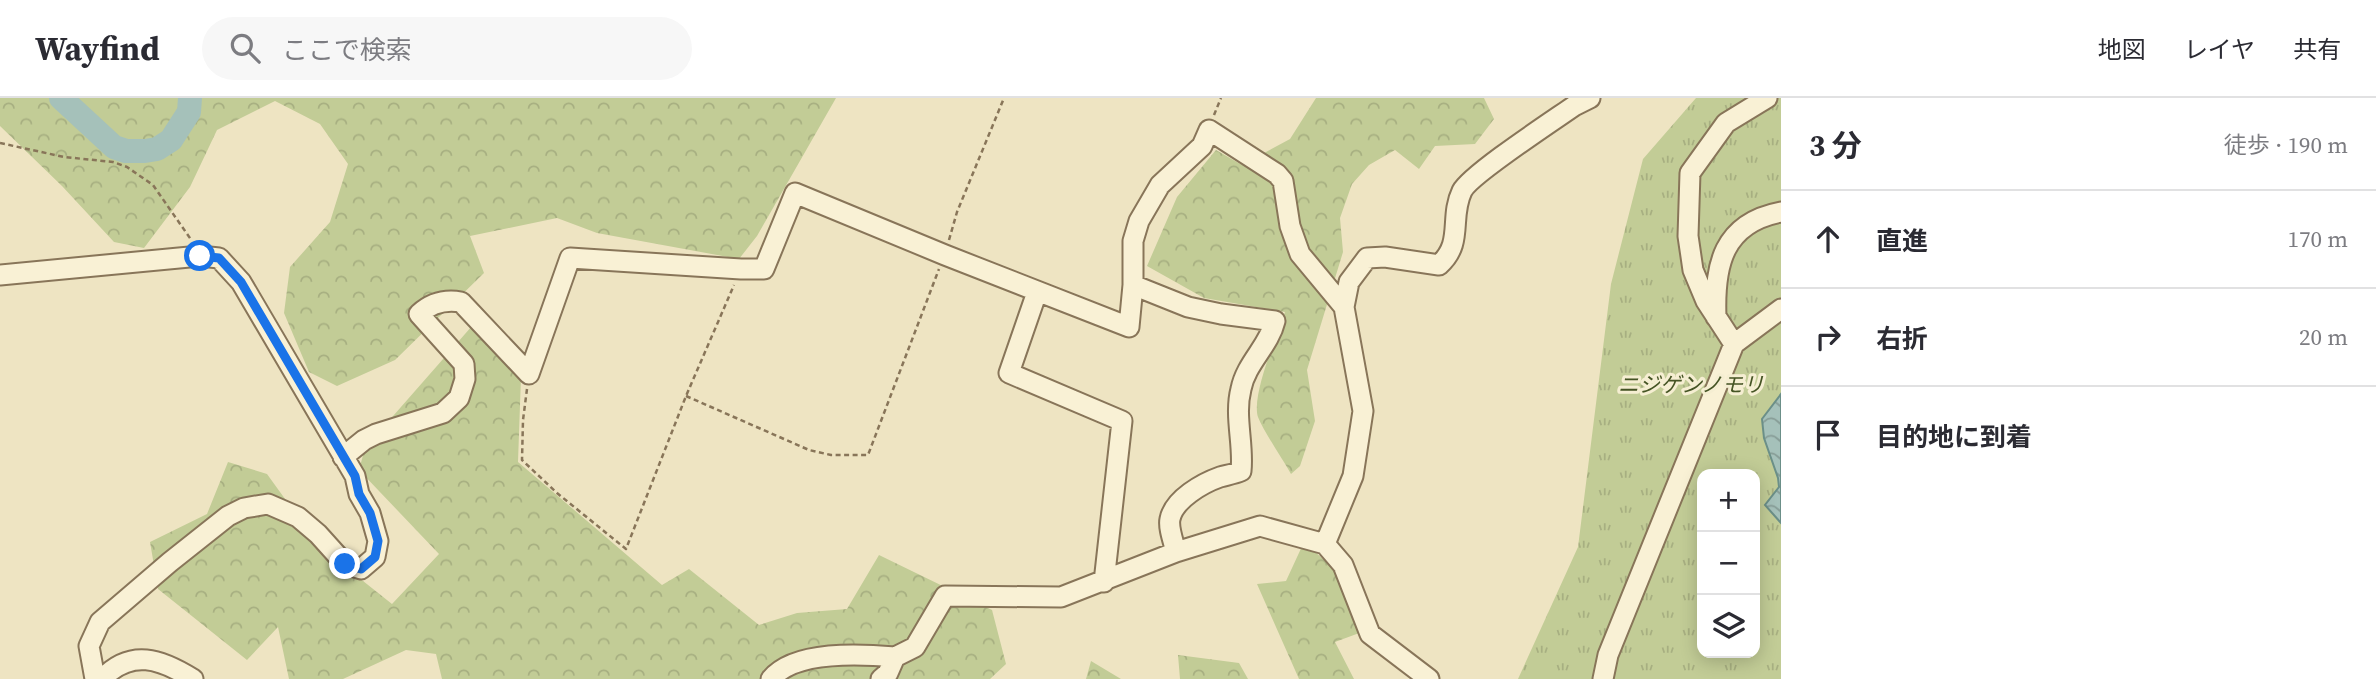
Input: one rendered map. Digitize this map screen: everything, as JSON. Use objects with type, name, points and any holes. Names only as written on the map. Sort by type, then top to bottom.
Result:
[{"type":"street","points":[[1325,544],[1353,476],[1363,411],[1344,307],[1349,282],[1367,258],[1385,257],[1439,265],[1448,257],[1455,242],[1456,211],[1463,188],[1574,106],[1590,98]]},
{"type":"street","points":[[1734,344],[1699,288],[1689,254],[1687,225],[1690,173],[1726,123],[1768,98]]},
{"type":"street","points":[[343,457],[376,434],[443,413],[459,398],[465,379],[464,364],[419,314],[429,305],[450,300],[461,302],[529,374],[570,258],[741,270],[764,269],[795,193],[1129,327],[1133,241],[1139,221],[1160,185],[1202,146],[1209,130],[1277,174],[1283,181],[1290,226],[1300,254],[1344,307]]},
{"type":"street","points":[[1716,318],[1717,269],[1736,233],[1761,216],[1781,212]]},
{"type":"street","points":[[0,275],[200,256],[219,258],[241,282],[355,476],[359,494],[370,513],[378,541],[375,557],[361,569],[345,564],[318,534],[298,517],[268,504],[243,508],[228,516],[170,562],[100,622],[89,646],[95,679]]},
{"type":"street","points":[[1133,285],[1188,307],[1275,321],[1272,332],[1245,374],[1241,388],[1238,405],[1243,455],[1241,471],[1221,476],[1195,490],[1177,506],[1170,520],[1176,552]]},
{"type":"street","points":[[1037,292],[1009,373],[1122,421],[1104,582]]},
{"type":"street","points":[[1603,679],[1608,655],[1734,344],[1781,309]]},
{"type":"street","points":[[771,679],[791,665],[828,657],[861,654],[895,657],[915,647],[945,596],[1061,597],[1176,552],[1260,526],[1325,544],[1343,565],[1370,634],[1429,679]]},
{"type":"street","points":[[881,679],[888,673],[895,657]]},
{"type":"street","points":[[102,679],[112,668],[132,659],[156,660],[193,679]]},
{"type":"path","points":[[686,396],[809,450],[831,455],[868,455],[945,255],[957,212],[1004,98]]},
{"type":"path","points":[[0,143],[64,157],[113,162],[127,167],[153,185],[200,256]]},
{"type":"path","points":[[529,374],[523,420],[522,460],[626,550],[686,396],[741,270]]},
{"type":"green space","points":[[0,98],[836,98],[757,236],[739,259],[597,233],[557,218],[470,236],[484,273],[395,360],[337,386],[309,372],[284,313],[290,267],[330,222],[348,164],[320,124],[275,101],[217,130],[190,187],[144,248],[114,242],[62,186],[0,126]]},
{"type":"green space","points":[[1316,98],[1484,98],[1494,119],[1475,144],[1435,146],[1419,169],[1395,150],[1369,165],[1352,184],[1340,218],[1343,252],[1307,370],[1315,421],[1300,466],[1291,474],[1261,423],[1257,407],[1266,365],[1285,312],[1204,298],[1147,266],[1177,197],[1216,150],[1242,165],[1290,139]]},
{"type":"green space","name":"ニジゲンノモリ","points":[[1696,98],[1781,98],[1781,679],[1518,679],[1578,547],[1611,284],[1643,159]]},
{"type":"green space","points":[[472,326],[521,377],[518,462],[662,585],[689,569],[759,625],[797,613],[847,609],[879,555],[992,610],[1006,664],[990,679],[442,679],[436,654],[406,650],[343,679],[289,679],[278,627],[247,660],[158,589],[150,542],[207,514],[228,462],[267,474],[319,546],[392,604],[439,554],[359,470],[365,448]]},
{"type":"green space","points":[[1304,542],[1333,568],[1362,632],[1335,642],[1354,679],[1299,679],[1257,584],[1286,581]]},
{"type":"green space","points":[[1178,655],[1239,663],[1248,679],[1180,679]]},
{"type":"green space","points":[[1091,661],[1121,679],[1086,679]]},
{"type":"water","points":[[1781,394],[1781,523],[1765,505],[1779,487],[1764,438],[1762,419]]},
{"type":"waterway","points":[[61,98],[114,147],[126,151],[157,149],[171,140],[189,112],[190,98]]},
{"type":"route","points":[[200,256],[219,258],[241,282],[355,476],[359,494],[370,513],[378,541],[375,557],[361,569],[345,564]]}]
